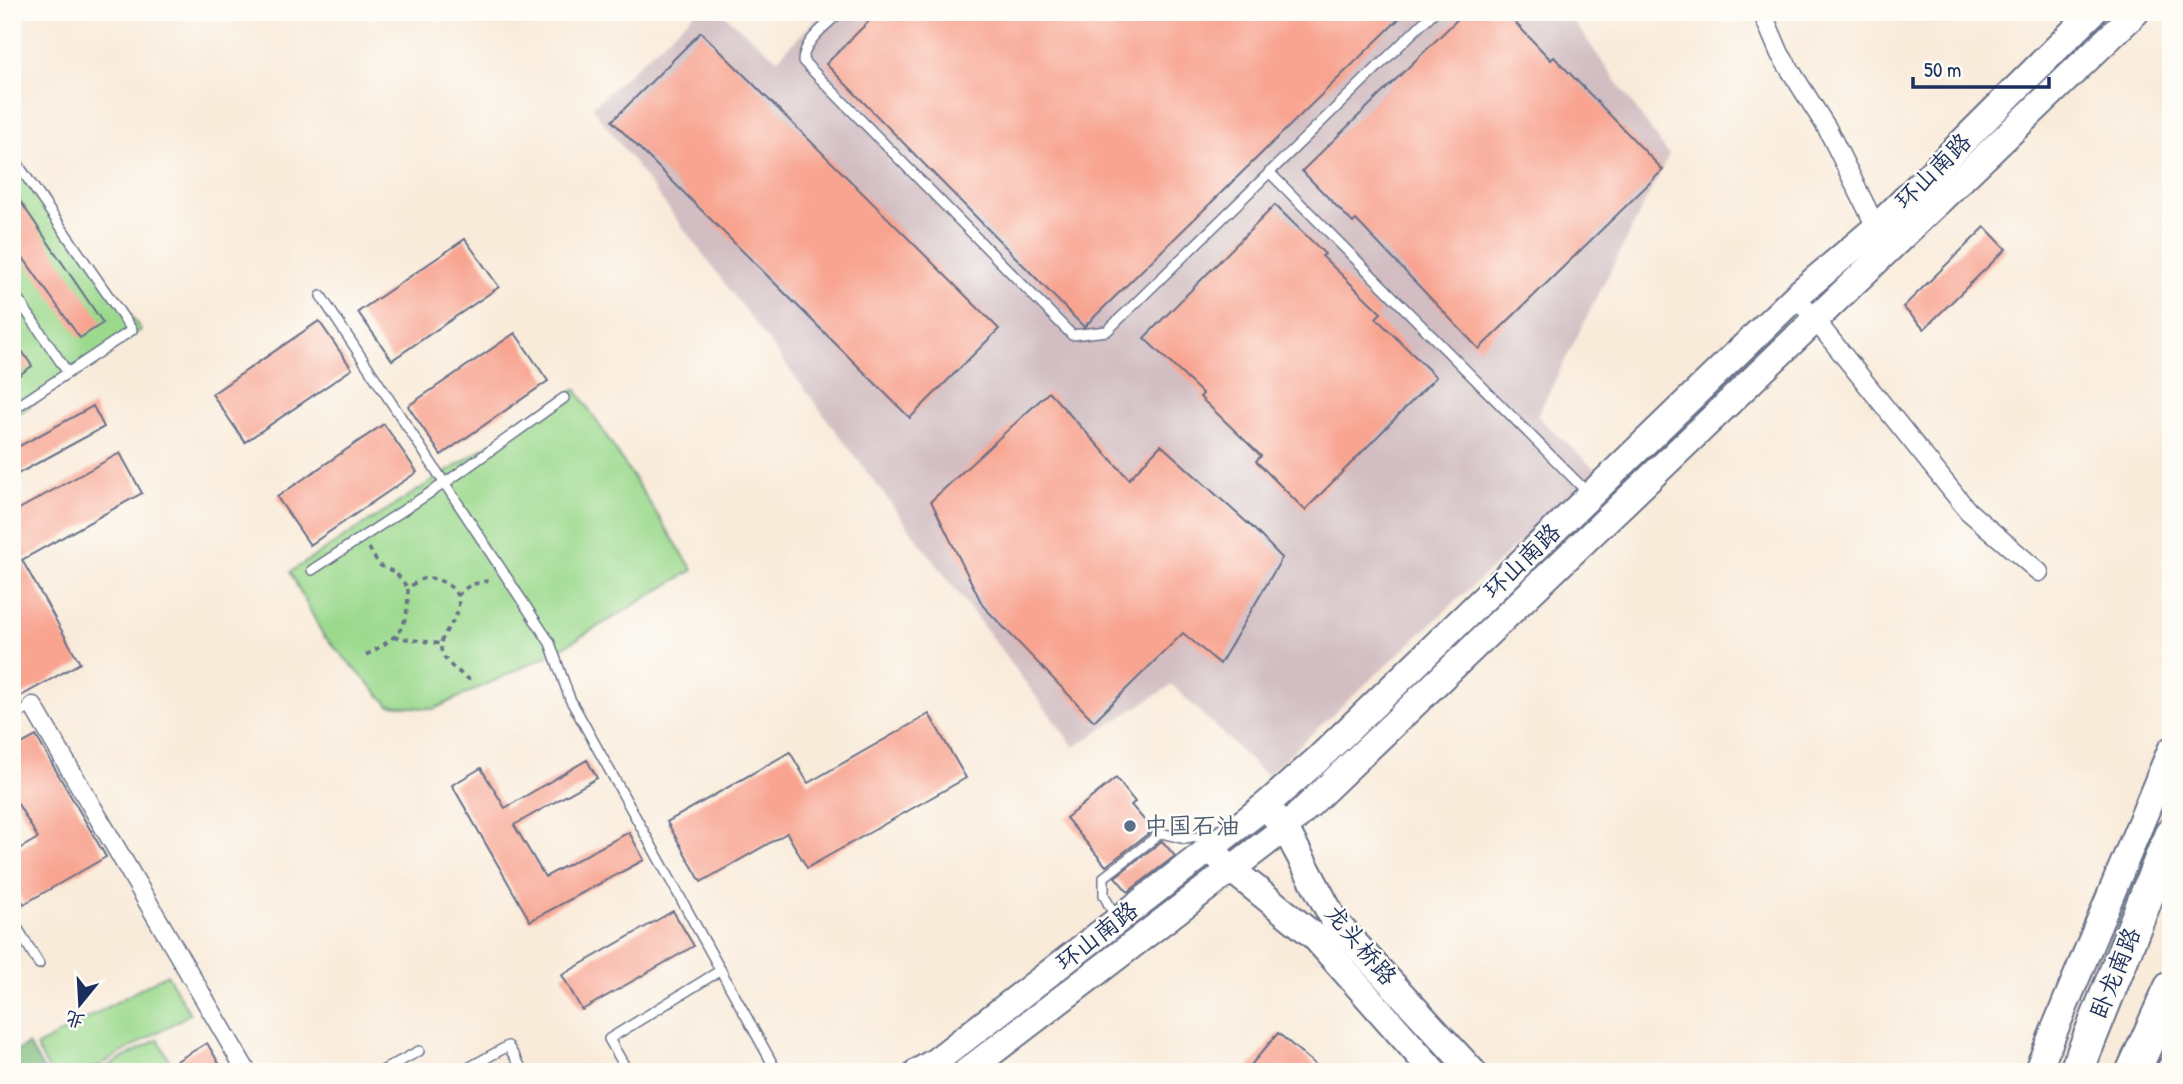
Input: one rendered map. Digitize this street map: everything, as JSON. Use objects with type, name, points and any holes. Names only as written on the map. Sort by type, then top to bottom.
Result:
[{"type":"highway","name":"卧龙南路","points":[[2076,1072],[2171,835]]},
{"type":"highway","points":[[2133,1072],[2171,988]]},
{"type":"street","points":[[1762,12],[1780,54],[1827,128],[1882,239]]},
{"type":"street","name":"环山南路","points":[[966,1072],[1285,828],[1814,319],[1882,239],[2093,12]]},
{"type":"street","name":"环山南路","points":[[918,1072],[936,1061],[1266,805],[1317,760],[1796,296],[1882,239],[2136,12]]},
{"type":"street","points":[[1796,296],[1968,511],[2039,572]]},
{"type":"street","points":[[33,706],[247,1072]]},
{"type":"street","points":[[2037,1072],[2171,750]]},
{"type":"street","name":"龙头桥路","points":[[1266,805],[1285,828],[1335,922],[1473,1072]]},
{"type":"street","name":"龙头桥路","points":[[1211,848],[1231,869],[1314,936],[1434,1072]]},
{"type":"lane","points":[[840,12],[809,43],[803,51],[803,61],[1072,335],[1107,331],[1434,12]]},
{"type":"lane","points":[[12,156],[132,330],[12,410]]},
{"type":"lane","points":[[1269,172],[1590,496]]},
{"type":"lane","points":[[12,290],[68,373]]},
{"type":"lane","points":[[321,296],[550,643],[570,699],[776,1070],[773,1072]]},
{"type":"lane","points":[[312,570],[446,483],[564,398]]},
{"type":"lane","points":[[12,717],[33,706]]},
{"type":"lane","points":[[1117,921],[1104,895],[1104,877],[1151,840],[1161,833],[1185,839],[1233,831]]},
{"type":"lane","points":[[12,919],[39,964]]},
{"type":"lane","points":[[628,1072],[609,1039],[720,970]]},
{"type":"lane","points":[[465,1071],[508,1046],[524,1072]]},
{"type":"lane","points":[[380,1072],[419,1051]]},
{"type":"path","points":[[362,537],[379,565],[396,573],[408,588],[410,607],[405,623],[394,637],[366,655]]},
{"type":"path","points":[[408,588],[428,578],[446,583],[458,596],[458,614],[443,637],[441,649],[449,664],[471,681]]},
{"type":"path","points":[[458,596],[472,583],[509,581]]},
{"type":"path","points":[[394,637],[442,644]]},
{"type":"shaded area","points":[[696,12],[721,12],[777,59],[823,12],[1567,12],[1669,155],[1537,416],[1597,471],[1266,776],[1172,685],[1074,747],[592,107]]},
{"type":"green space","points":[[12,150],[141,330],[12,418]]},
{"type":"green space","points":[[576,389],[693,570],[553,653],[434,709],[389,705],[323,635],[290,572]]},
{"type":"green space","points":[[167,974],[190,1014],[88,1072],[50,1072],[36,1047]]},
{"type":"green space","points":[[158,1039],[170,1062],[152,1072],[97,1072]]},
{"type":"green space","points":[[28,1044],[45,1072],[12,1072],[12,1054]]},
{"type":"building","points":[[878,12],[1406,12],[1084,327],[826,64]]},
{"type":"building","points":[[1465,12],[1505,12],[1551,60],[1554,57],[1663,170],[1479,349],[1356,220],[1353,223],[1302,171]]},
{"type":"building","points":[[701,32],[999,329],[910,418],[612,121]]},
{"type":"building","points":[[12,189],[103,323],[80,338],[12,242]]},
{"type":"building","points":[[1275,205],[1325,254],[1322,256],[1381,313],[1376,318],[1436,377],[1305,510],[1256,461],[1261,456],[1200,397],[1203,394],[1144,338]]},
{"type":"building","points":[[1985,227],[2006,249],[1924,329],[1903,307]]},
{"type":"building","points":[[465,239],[499,287],[392,360],[358,312]]},
{"type":"building","points":[[319,321],[352,369],[245,442],[212,394]]},
{"type":"building","points":[[515,333],[548,381],[441,455],[408,406]]},
{"type":"building","points":[[12,336],[32,366],[12,380]]},
{"type":"building","points":[[1049,392],[1129,479],[1161,445],[1253,528],[1282,558],[1220,664],[1183,633],[1094,721],[983,606],[931,501]]},
{"type":"building","points":[[93,406],[104,427],[12,477],[12,450]]},
{"type":"building","points":[[384,424],[417,472],[310,545],[277,497]]},
{"type":"building","points":[[120,453],[142,493],[22,560],[80,663],[12,701],[12,513]]},
{"type":"building","points":[[929,714],[966,778],[807,868],[787,833],[701,882],[667,822],[790,752],[808,783]]},
{"type":"building","points":[[36,736],[106,857],[24,904],[12,884],[12,853],[38,838],[12,794],[12,749]]},
{"type":"building","points":[[587,760],[597,778],[514,825],[545,877],[629,832],[644,860],[530,921],[452,785],[481,768],[505,808]]},
{"type":"building","points":[[1116,778],[1135,802],[1131,805],[1153,830],[1106,866],[1066,818]]},
{"type":"building","points":[[1162,841],[1175,856],[1128,892],[1115,877]]},
{"type":"building","points":[[673,911],[694,946],[582,1010],[562,975]]},
{"type":"building","points":[[1278,1033],[1324,1072],[1245,1072]]},
{"type":"building","points":[[207,1043],[224,1072],[158,1072]]},
{"type":"place","name":"中国石油","points":[[1130,826]]}]
